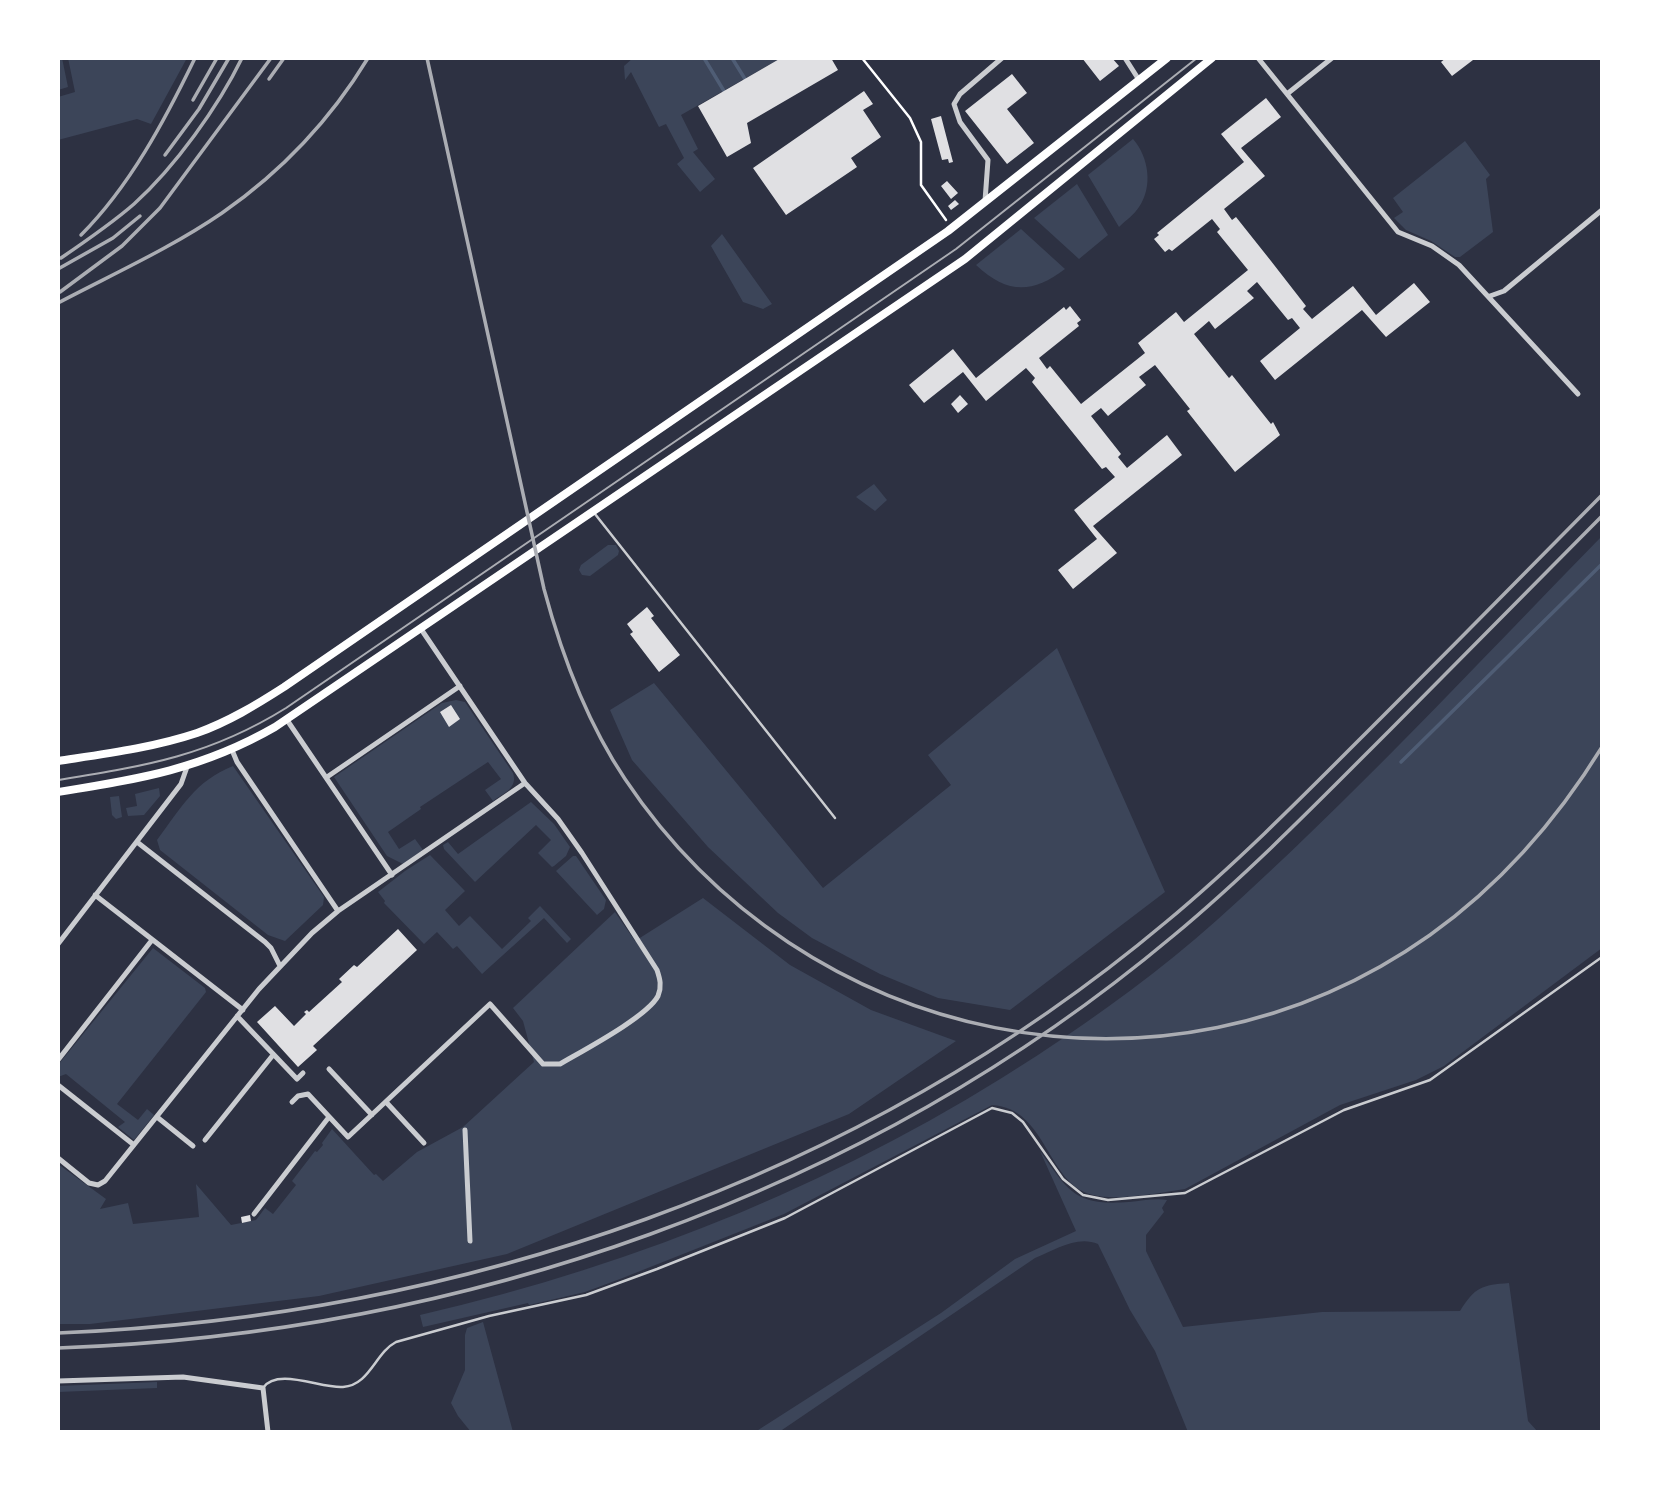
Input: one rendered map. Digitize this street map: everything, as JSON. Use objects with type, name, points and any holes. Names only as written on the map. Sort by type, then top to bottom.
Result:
[{"type":"main road","points":[[58,761],[135,749],[180,738],[223,722],[256,705],[835,311],[985,205],[1167,58]]},
{"type":"main road","points":[[58,792],[149,777],[187,767],[232,750],[287,719],[965,259],[1212,58]]},
{"type":"street","points":[[985,205],[988,160],[960,122],[954,104],[960,94],[1002,58]]},
{"type":"street","points":[[1125,58],[1139,80]]},
{"type":"street","points":[[1258,58],[1398,232],[1432,246],[1460,265],[1578,394]]},
{"type":"street","points":[[1287,94],[1332,58]]},
{"type":"street","points":[[1490,296],[1504,291],[1602,210]]},
{"type":"street","points":[[292,1102],[298,1096],[308,1094],[348,1137],[490,1004],[543,1064],[560,1064],[649,1008],[659,993],[661,982],[648,954],[582,853],[558,818],[525,783],[421,629]]},
{"type":"street","points":[[327,776],[460,687]]},
{"type":"street","points":[[287,719],[392,875]]},
{"type":"street","points":[[232,750],[252,786],[338,911]]},
{"type":"street","points":[[58,944],[181,784],[187,767]]},
{"type":"street","points":[[58,1158],[89,1182],[98,1185],[105,1181],[237,1016],[312,933],[338,911],[525,783]]},
{"type":"street","points":[[137,842],[265,942],[280,966]]},
{"type":"street","points":[[95,895],[243,1010]]},
{"type":"street","points":[[58,1060],[152,940]]},
{"type":"street","points":[[237,1016],[297,1079],[303,1073]]},
{"type":"street","points":[[205,1140],[274,1055]]},
{"type":"street","points":[[329,1069],[372,1115]]},
{"type":"street","points":[[58,1085],[134,1146]]},
{"type":"street","points":[[386,1102],[424,1143]]},
{"type":"street","points":[[157,1117],[193,1146]]},
{"type":"street","points":[[254,1214],[330,1117]]},
{"type":"street","points":[[465,1130],[470,1241]]},
{"type":"street","points":[[58,1381],[183,1377],[263,1388],[268,1432]]},
{"type":"lane","points":[[593,511],[835,818]]},
{"type":"lane","points":[[263,1388],[269,1382],[295,1379],[334,1387],[350,1386],[366,1375],[387,1347],[396,1342],[488,1316],[586,1295],[657,1269],[796,1213],[992,1108],[1013,1113],[1023,1122],[1063,1179],[1083,1195],[1108,1200],[1185,1194],[1344,1110],[1430,1080],[1602,957]]},
{"type":"path","points":[[862,58],[910,118],[921,142],[921,185],[946,220]]},
{"type":"shaded area","points":[[58,58],[62,58],[68,87],[58,90]]},
{"type":"shaded area","points":[[68,58],[187,58],[151,124],[137,119],[58,140],[58,97],[75,92]]},
{"type":"shaded area","points":[[633,58],[781,58],[681,115],[698,149],[693,152],[715,179],[700,192],[677,164],[684,158],[666,124],[659,127],[631,72],[625,80],[624,66]]},
{"type":"shaded area","points":[[1133,139],[1146,163],[1146,190],[1137,210],[1119,227],[1088,175]]},
{"type":"shaded area","points":[[1465,141],[1490,175],[1486,179],[1493,232],[1460,257],[1455,257],[1431,241],[1406,230],[1394,218],[1403,212],[1393,198]]},
{"type":"shaded area","points":[[1077,184],[1108,235],[1079,259],[1034,218]]},
{"type":"shaded area","points":[[1021,229],[1065,269],[1041,283],[1019,287],[998,281],[976,265]]},
{"type":"shaded area","points":[[722,234],[772,304],[763,309],[743,302],[711,246]]},
{"type":"shaded area","points":[[874,484],[887,500],[875,511],[856,497]]},
{"type":"shaded area","points":[[1602,536],[1602,948],[1444,1066],[1416,1080],[1340,1105],[1185,1189],[1138,1196],[1103,1197],[1078,1188],[1055,1163],[1025,1119],[1010,1109],[992,1105],[784,1214],[620,1279],[585,1292],[423,1327],[420,1315],[583,1270],[663,1243],[741,1212],[892,1141],[966,1100],[1038,1055],[1130,991],[1217,920],[1267,874],[1413,731]]},
{"type":"shaded area","points":[[608,545],[616,545],[618,555],[590,576],[582,575],[579,570],[581,565]]},
{"type":"shaded area","points":[[1057,648],[1165,892],[1010,1010],[938,998],[880,974],[812,938],[778,913],[708,847],[632,760],[610,710],[654,683],[823,888],[951,785],[928,755]]},
{"type":"shaded area","points":[[456,700],[465,702],[513,773],[514,783],[493,801],[485,790],[501,779],[488,762],[420,807],[421,809],[388,832],[399,849],[415,839],[423,850],[403,864],[387,856],[334,777],[442,703]]},
{"type":"shaded area","points":[[233,766],[324,897],[323,905],[285,941],[268,935],[160,850],[157,840],[182,806],[208,779]]},
{"type":"shaded area","points":[[159,788],[160,796],[144,815],[128,816],[126,808],[137,806],[135,794]]},
{"type":"shaded area","points":[[119,796],[122,817],[116,819],[112,815],[110,797]]},
{"type":"shaded area","points":[[531,802],[554,824],[570,847],[566,856],[554,866],[538,853],[551,840],[536,825],[475,882],[444,849],[443,845],[448,842],[458,854]]},
{"type":"shaded area","points":[[430,855],[465,891],[445,910],[459,926],[470,916],[502,949],[531,921],[528,918],[540,906],[571,939],[567,943],[544,918],[482,974],[457,946],[453,949],[437,932],[424,944],[384,903],[378,892]]},
{"type":"shaded area","points":[[576,856],[606,900],[604,909],[597,915],[556,871]]},
{"type":"shaded area","points":[[703,898],[790,965],[871,1010],[956,1041],[849,1114],[507,1254],[319,1296],[90,1324],[58,1324],[58,1164],[106,1199],[100,1209],[128,1203],[133,1224],[199,1217],[196,1184],[231,1225],[256,1220],[265,1208],[273,1214],[296,1185],[292,1181],[315,1151],[323,1145],[332,1129],[374,1175],[383,1181],[417,1152],[463,1127],[534,1062],[523,1021],[513,1008],[615,912],[635,941]]},
{"type":"shaded area","points":[[153,948],[205,988],[206,992],[117,1104],[138,1120],[147,1109],[154,1115],[134,1140],[118,1127],[125,1122],[66,1074],[58,1077],[58,1065]]},
{"type":"shaded area","points":[[1040,1151],[1067,1186],[1085,1198],[1111,1203],[1167,1200],[1162,1208],[1164,1212],[1146,1235],[1146,1251],[1183,1327],[1322,1312],[1460,1311],[1480,1289],[1509,1283],[1528,1421],[1538,1432],[1188,1432],[1155,1351],[1130,1310],[1098,1244],[1082,1241],[1035,1258],[779,1432],[755,1432],[941,1313],[1015,1259],[1076,1231]]},
{"type":"shaded area","points":[[483,1322],[513,1432],[471,1432],[451,1403],[465,1370],[467,1328]]},
{"type":"shaded area","points":[[157,1382],[157,1388],[58,1392],[58,1386]]},
{"type":"building","points":[[781,58],[831,58],[838,70],[747,123],[751,143],[727,157],[698,106]]},
{"type":"building","points":[[1082,58],[1112,58],[1119,66],[1100,81]]},
{"type":"building","points":[[1446,58],[1473,60],[1452,76],[1441,62]]},
{"type":"building","points":[[1012,74],[1027,93],[1007,109],[1034,143],[1007,164],[965,111]]},
{"type":"building","points":[[864,91],[873,104],[863,110],[881,137],[851,158],[857,167],[786,215],[753,168]]},
{"type":"building","points":[[1266,98],[1281,117],[1241,148],[1265,176],[1224,209],[1232,220],[1236,217],[1271,261],[1306,306],[1303,309],[1312,319],[1353,286],[1376,315],[1414,283],[1430,302],[1386,337],[1362,310],[1275,380],[1260,361],[1300,328],[1292,318],[1288,320],[1257,282],[1247,291],[1254,298],[1215,329],[1209,321],[1194,334],[1229,378],[1232,375],[1271,424],[1273,422],[1280,435],[1235,472],[1155,365],[1139,377],[1146,385],[1108,416],[1101,408],[1091,416],[1121,454],[1118,457],[1127,468],[1167,435],[1182,455],[1093,526],[1117,553],[1073,589],[1058,570],[1097,539],[1074,510],[1115,477],[1106,467],[1102,469],[1032,382],[1035,378],[1026,368],[986,401],[963,372],[924,403],[909,385],[953,349],[976,378],[1064,307],[1066,310],[1070,306],[1081,320],[1077,323],[1079,326],[1039,358],[1047,369],[1050,366],[1081,404],[1145,353],[1138,343],[1176,312],[1184,322],[1248,270],[1217,232],[1220,229],[1212,219],[1172,251],[1169,249],[1165,252],[1154,239],[1159,235],[1157,233],[1244,162],[1221,134]]},
{"type":"building","points":[[941,116],[953,162],[949,163],[948,159],[942,160],[931,119]]},
{"type":"building","points":[[947,181],[958,193],[951,199],[941,186]]},
{"type":"building","points":[[955,200],[959,204],[951,210],[948,206]]},
{"type":"building","points":[[960,395],[968,404],[958,413],[951,404]]},
{"type":"building","points":[[647,607],[654,616],[651,618],[680,655],[659,672],[630,634],[633,632],[627,624]]},
{"type":"building","points":[[451,705],[460,719],[449,727],[440,712]]},
{"type":"building","points":[[398,929],[417,950],[313,1046],[317,1050],[298,1067],[257,1022],[275,1006],[294,1026],[306,1014],[304,1012],[309,1012],[342,982],[339,979],[354,965],[357,967]]},
{"type":"building","points":[[250,1215],[251,1221],[242,1223],[241,1217]]},
{"type":"waterway","points":[[704,58],[724,91]]},
{"type":"waterway","points":[[732,58],[745,79]]},
{"type":"waterway","points":[[1401,762],[1602,564]]},
{"type":"tram line","points":[[58,780],[176,757],[230,738],[286,708],[956,249],[1197,58]]},
{"type":"railway","points":[[81,235],[131,174],[159,128],[195,58]]},
{"type":"railway","points":[[193,100],[217,58]]},
{"type":"railway","points":[[165,155],[199,109],[229,58]]},
{"type":"railway","points":[[61,258],[125,211],[165,172],[208,116],[242,58]]},
{"type":"railway","points":[[60,292],[122,246],[160,208],[271,58]]},
{"type":"railway","points":[[269,79],[284,58]]},
{"type":"railway","points":[[58,303],[183,238],[244,197],[284,162],[321,123],[368,58]]},
{"type":"railway","points":[[427,58],[544,589],[577,687],[598,734],[625,779],[700,870],[789,942],[888,995],[995,1028],[1106,1039],[1217,1027],[1327,993],[1430,935],[1480,895],[1525,850],[1566,800],[1602,747]]},
{"type":"railway","points":[[58,269],[113,238],[140,216]]},
{"type":"railway","points":[[58,1333],[208,1321],[357,1299],[503,1264],[646,1219],[785,1162],[918,1094],[1046,1014],[1195,898],[1304,795],[1602,495]]},
{"type":"railway","points":[[58,1348],[209,1337],[358,1314],[506,1280],[650,1234],[790,1177],[925,1108],[1053,1028],[1202,912],[1311,809],[1602,516]]}]
